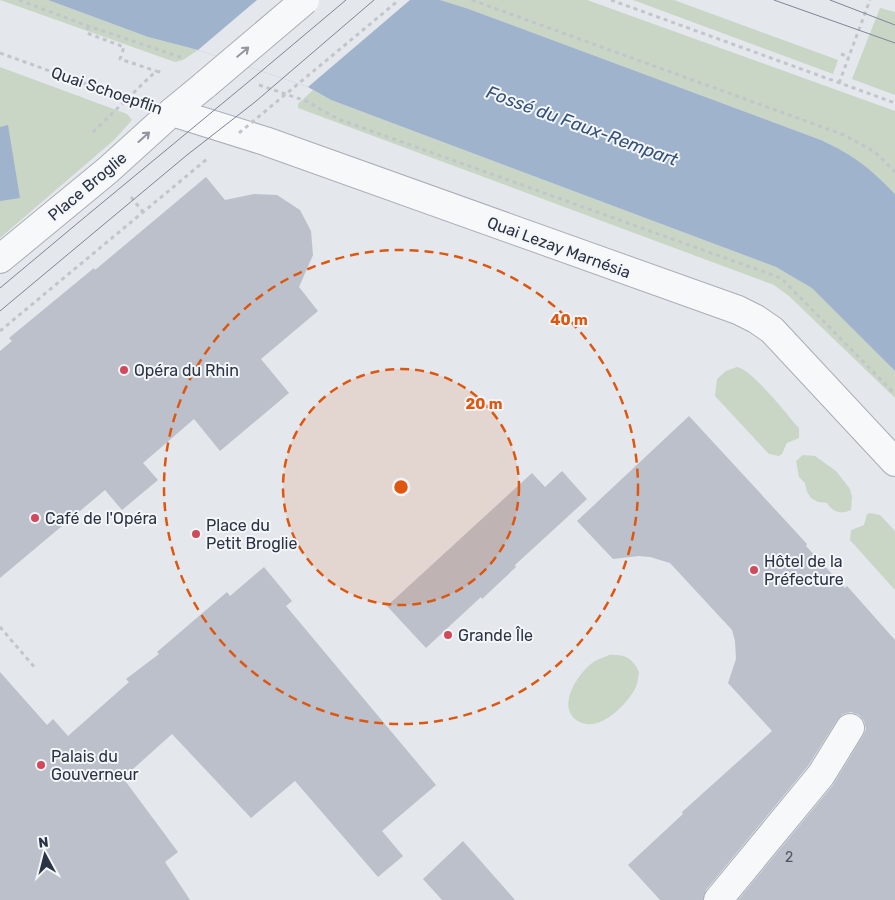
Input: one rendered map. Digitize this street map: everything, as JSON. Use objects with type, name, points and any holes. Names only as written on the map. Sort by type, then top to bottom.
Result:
[{"type":"street","name":"Quai Schoepflin","points":[[172,112],[305,0]]},
{"type":"street","name":"Quai Lezay Marnésia","points":[[172,112],[235,136],[744,313],[772,330],[895,462]]},
{"type":"street","name":"Place Broglie","points":[[0,259],[108,170],[172,112]]},
{"type":"street","points":[[718,900],[821,775],[850,728]]},
{"type":"path","points":[[19,0],[88,26],[185,58]]},
{"type":"path","points":[[235,136],[399,0]]},
{"type":"path","points":[[472,0],[844,135],[875,152],[895,172]]},
{"type":"path","points":[[610,0],[895,103]]},
{"type":"path","points":[[840,83],[870,0]]},
{"type":"path","points":[[88,26],[87,33],[124,47],[120,59],[156,71]]},
{"type":"path","name":"Quai Schoepflin","points":[[0,53],[127,99],[172,112]]},
{"type":"path","points":[[841,54],[849,57]]},
{"type":"path","points":[[93,132],[141,85]]},
{"type":"path","points":[[0,331],[210,157]]},
{"type":"path","points":[[0,627],[36,669]]},
{"type":"green space","points":[[0,0],[48,0],[148,37],[198,50],[183,60],[175,62]]},
{"type":"green space","points":[[440,0],[587,0],[895,111],[895,194],[861,163],[821,140]]},
{"type":"green space","points":[[633,0],[674,0],[838,60],[833,74]]},
{"type":"green space","points":[[880,8],[895,12],[895,95],[852,79]]},
{"type":"green space","points":[[0,67],[127,114],[132,120],[114,140],[0,238]]},
{"type":"green space","points":[[313,90],[331,100],[776,267],[812,287],[895,371],[895,398],[789,296],[774,285],[298,108],[298,104]]},
{"type":"green space","points":[[737,367],[752,376],[799,428],[799,438],[787,443],[782,454],[779,456],[769,454],[715,396],[717,379],[726,371]]},
{"type":"green space","points":[[803,455],[815,456],[836,471],[850,489],[852,497],[851,510],[838,512],[827,503],[818,502],[811,498],[805,483],[799,477],[796,461]]},
{"type":"green space","points":[[867,514],[880,515],[895,531],[895,590],[850,540],[851,530],[864,525]]},
{"type":"green space","points":[[609,655],[624,656],[634,663],[639,672],[636,687],[614,714],[598,723],[582,723],[573,717],[569,710],[571,692],[581,674],[588,667],[595,661]]},
{"type":"water","name":"Fossé du Faux-Rempart","points":[[48,0],[440,0],[821,140],[861,163],[895,194],[895,371],[812,288],[776,267],[331,100],[308,87],[198,50],[148,37]]},
{"type":"water","points":[[8,125],[20,198],[0,201],[0,127]]},
{"type":"pier","points":[[257,0],[410,0],[308,87],[198,50]]},
{"type":"building","name":"Opéra du Rhin","points":[[206,177],[225,200],[254,194],[277,195],[300,210],[311,231],[313,255],[299,287],[318,311],[261,359],[289,393],[220,451],[194,419],[143,463],[158,480],[122,510],[105,490],[0,578],[0,351],[12,341],[9,338],[94,268],[95,270]]},
{"type":"building","points":[[689,416],[807,544],[806,546],[845,588],[847,586],[895,640],[895,900],[738,900],[833,785],[863,736],[866,729],[864,721],[859,715],[851,712],[843,714],[837,720],[808,766],[706,890],[703,900],[660,900],[628,865],[683,814],[682,812],[772,731],[728,683],[736,659],[732,630],[670,563],[639,556],[613,559],[577,521]]},
{"type":"building","points":[[562,471],[587,499],[515,565],[516,567],[482,599],[481,597],[426,648],[387,606],[532,473],[545,487]]},
{"type":"building","points":[[264,567],[292,601],[286,606],[436,785],[382,831],[403,856],[378,877],[295,781],[251,818],[172,734],[123,778],[178,852],[165,862],[190,900],[0,900],[0,672],[47,725],[53,719],[68,736],[129,682],[126,679],[159,654],[157,652],[227,592],[230,596]]},
{"type":"building","points":[[463,841],[515,900],[442,900],[423,879]]},
{"type":"tram line","points":[[0,288],[346,0]]},
{"type":"tram line","points":[[0,311],[187,155],[255,102],[374,0]]},
{"type":"tram line","points":[[774,0],[895,43]]},
{"type":"tram line","points":[[830,0],[895,25]]},
{"type":"place","name":"Opéra du Rhin","points":[[124,370]]},
{"type":"place","name":"Café de l'Opéra","points":[[35,518]]},
{"type":"place","name":"Place du Petit Broglie","points":[[196,534]]},
{"type":"place","name":"Hôtel de la Préfecture","points":[[754,570]]},
{"type":"place","name":"Grande Île","points":[[448,635]]},
{"type":"place","name":"Palais du Gouverneur","points":[[41,765]]}]
